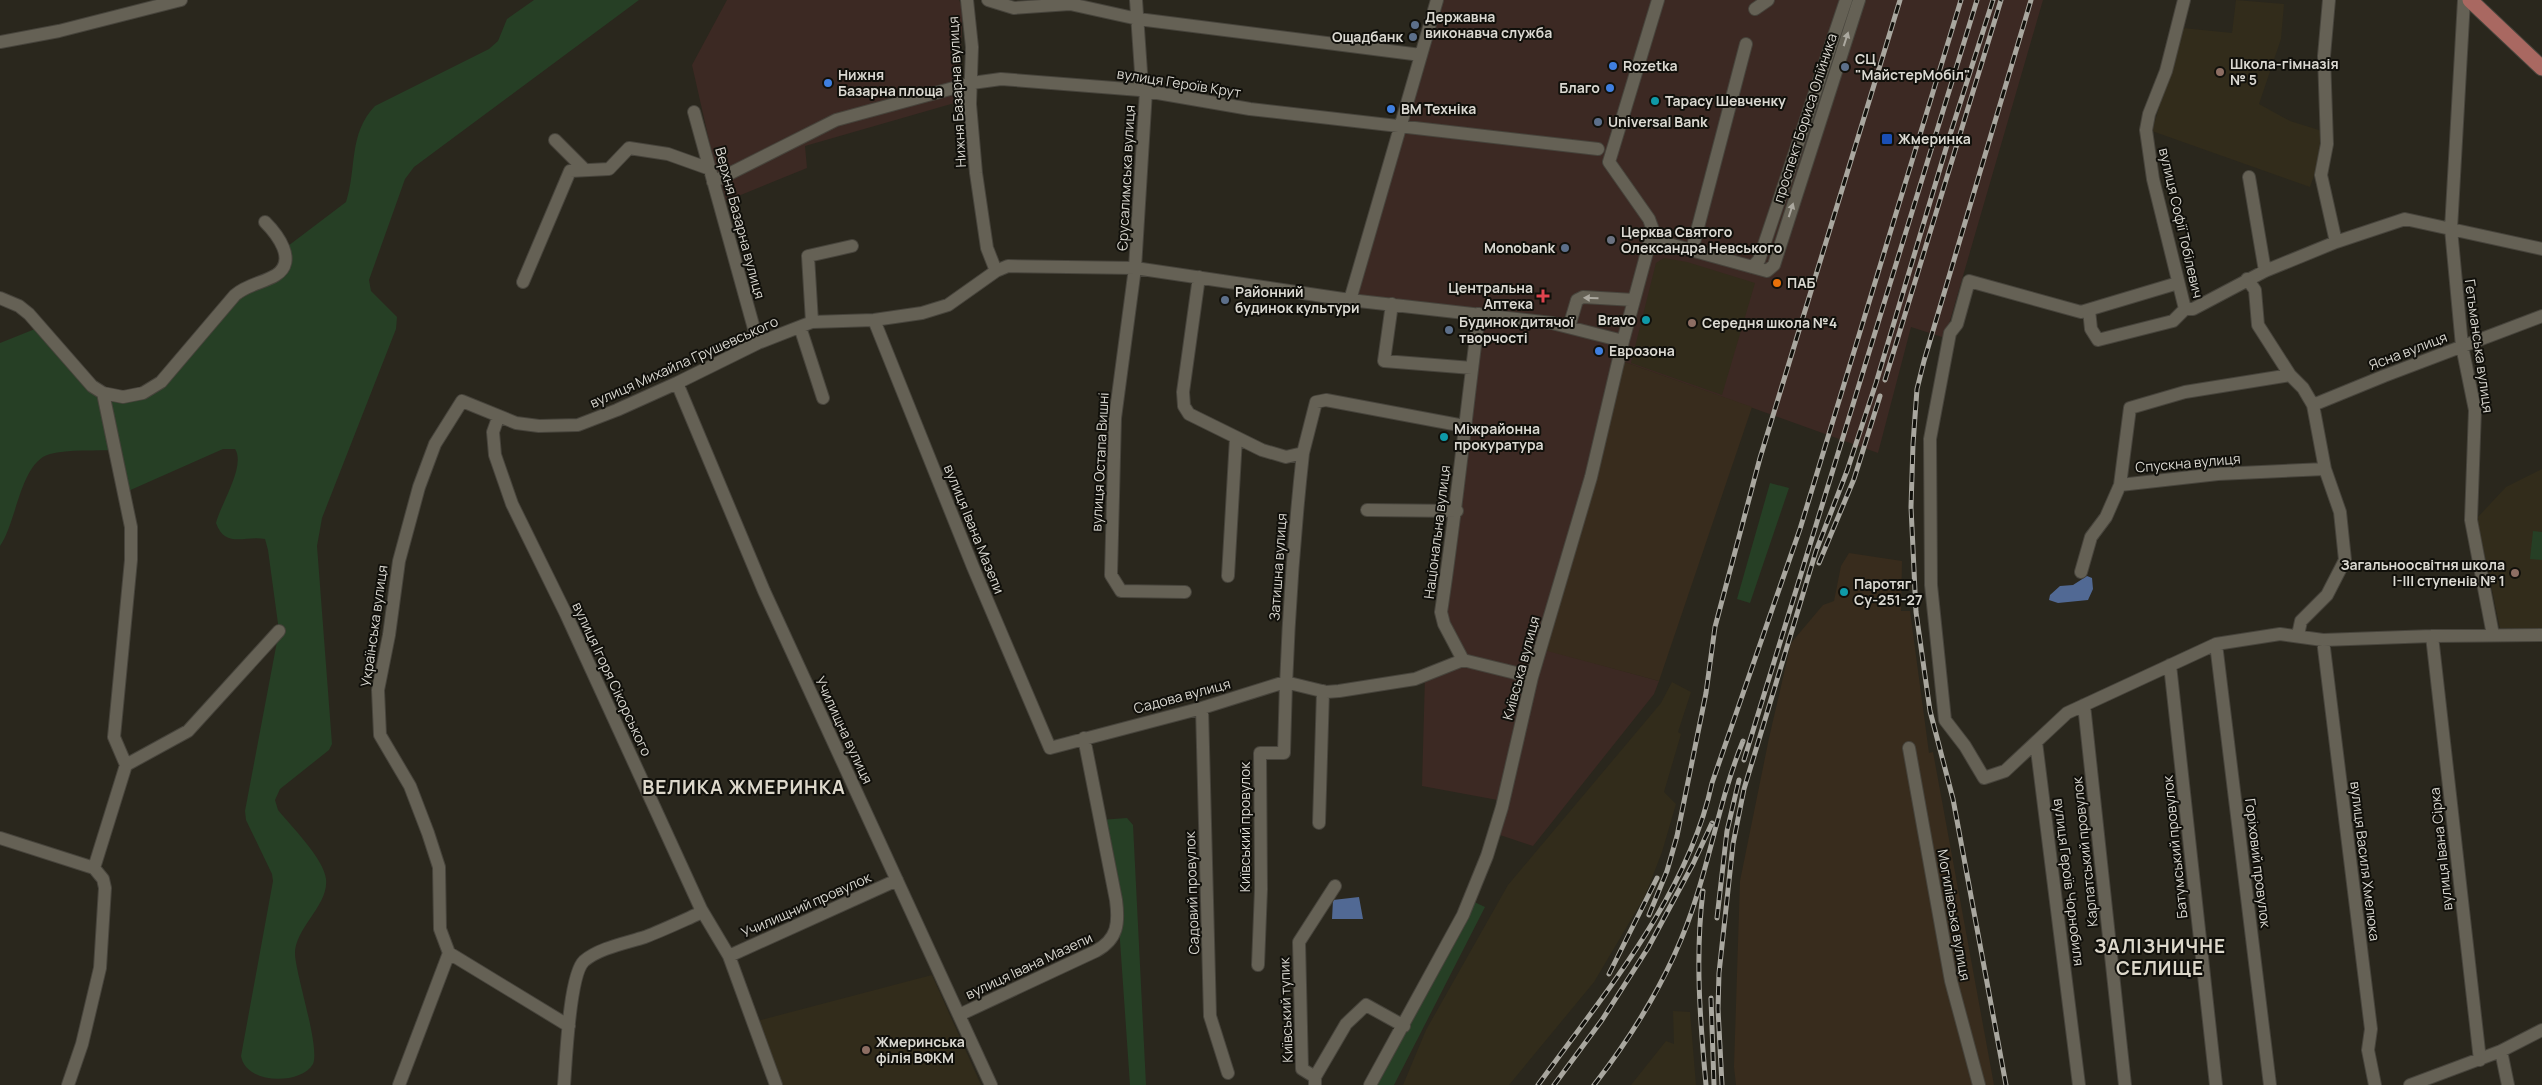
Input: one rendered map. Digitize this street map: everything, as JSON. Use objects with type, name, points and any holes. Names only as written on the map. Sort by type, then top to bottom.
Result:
[{"type":"main road","points":[[2470,0],[2542,68]]},
{"type":"street","points":[[0,42],[59,31],[181,0]]},
{"type":"street","name":"Нижня Базарна вулиця","points":[[967,0],[972,47],[970,104],[976,173],[987,248],[996,271]]},
{"type":"street","points":[[988,0],[1014,8],[1070,4],[1138,19],[1421,55]]},
{"type":"street","name":"Єрусалимська вулиця","points":[[1135,268],[1143,90],[1136,0]]},
{"type":"street","points":[[1350,300],[1438,0]]},
{"type":"street","points":[[1658,0],[1609,162],[1649,219],[1653,230],[1651,239],[1752,267]]},
{"type":"street","points":[[1755,9],[1768,0]]},
{"type":"street","name":"проспект Бориса Олійника","points":[[1752,267],[1759,260],[1846,0]]},
{"type":"street","name":"проспект Бориса Олійника","points":[[1752,267],[1767,271],[1774,265],[1859,0]]},
{"type":"street","name":"вулиця Софії Тобілевич","points":[[2184,0],[2166,71],[2148,114],[2146,130],[2153,179],[2185,309]]},
{"type":"street","points":[[2329,0],[2324,56],[2326,144],[2321,175],[2336,242]]},
{"type":"street","name":"Гетьманська вулиця","points":[[2464,0],[2451,229],[2462,346],[2474,410],[2471,520],[2493,635]]},
{"type":"street","points":[[1692,250],[1746,44]]},
{"type":"street","name":"вулиця Героїв Крут","points":[[713,182],[836,120],[972,83],[1001,79],[1143,90],[1250,109],[1598,149]]},
{"type":"street","name":"Верхня Базарна вулиця","points":[[694,112],[758,342]]},
{"type":"street","points":[[555,140],[584,169]]},
{"type":"street","points":[[523,282],[570,171],[609,169],[629,148],[668,154],[710,169]]},
{"type":"street","points":[[2249,177],[2265,271]]},
{"type":"street","points":[[2089,310],[2091,329],[2098,340],[2173,321],[2185,309],[2193,309],[2265,271],[2336,242],[2405,219],[2542,249]]},
{"type":"street","points":[[0,298],[19,306],[29,314],[83,377],[103,393],[123,397],[135,395],[151,389],[161,382],[227,302],[242,288],[281,271],[284,265],[284,249],[281,241],[265,222]]},
{"type":"street","name":"Київська вулиця","points":[[1370,1085],[1404,1026],[1463,915],[1478,880],[1502,807],[1532,677],[1591,477],[1623,342],[1651,239]]},
{"type":"street","points":[[823,398],[806,325],[808,256],[852,246]]},
{"type":"street","name":"вулиця Михайла Грушевського","points":[[462,401],[498,418],[516,423],[539,426],[578,424],[617,410],[677,383],[758,342],[806,325],[874,320],[922,313],[948,305],[996,271],[1008,266],[1135,268],[1350,300],[1479,314],[1569,327],[1623,342]]},
{"type":"street","name":"вулиця Остапа Вишні","points":[[1135,268],[1115,418],[1111,576],[1121,591],[1185,592]]},
{"type":"street","points":[[1199,277],[1183,392],[1184,406],[1189,414],[1262,450],[1286,458],[1303,453]]},
{"type":"street","points":[[2247,279],[2255,290],[2258,324],[2290,376],[2304,388],[2313,405],[2325,469],[2340,512],[2345,560],[2327,595],[2301,622],[2298,635]]},
{"type":"street","points":[[2178,283],[2081,312],[1970,281],[1956,324],[1950,333],[1930,440],[1931,585],[1945,720],[1965,746],[1984,778],[2005,771],[2067,713],[2216,644],[2280,634],[2298,635],[2322,640],[2542,635]]},
{"type":"street","points":[[1569,327],[1577,300],[1583,297],[1634,300]]},
{"type":"street","points":[[1392,304],[1384,361],[1472,368]]},
{"type":"street","name":"Національна вулиця","points":[[1463,660],[1442,618],[1457,511],[1464,426],[1479,314]]},
{"type":"street","name":"Ясна вулиця","points":[[2313,405],[2542,316]]},
{"type":"street","name":"вулиця Івана Мазепи","points":[[874,320],[973,567],[1050,748]]},
{"type":"street","points":[[2120,485],[2130,408],[2185,392],[2290,376]]},
{"type":"street","name":"Училищна вулиця","points":[[677,383],[764,591],[991,1085]]},
{"type":"street","points":[[94,868],[126,765],[114,737],[131,560],[132,526],[103,393]]},
{"type":"street","name":"Затишна вулиця","points":[[1285,682],[1294,530],[1303,453],[1316,402],[1326,400],[1464,426]]},
{"type":"street","name":"Українська вулиця","points":[[449,953],[440,929],[439,867],[410,786],[380,735],[378,690],[389,635],[399,561],[418,487],[435,444],[462,401]]},
{"type":"street","name":"вулиця Ігоря Сікорського","points":[[498,418],[492,432],[495,455],[512,504],[700,908]]},
{"type":"street","points":[[1228,576],[1236,438]]},
{"type":"street","name":"Спускна вулиця","points":[[2081,572],[2091,538],[2106,517],[2120,485],[2218,474],[2325,469]]},
{"type":"street","points":[[1367,510],[1457,511]]},
{"type":"street","points":[[126,765],[188,731],[279,631]]},
{"type":"street","name":"вулиця Івана Сірка","points":[[2432,636],[2480,1060]]},
{"type":"street","name":"вулиця Василя Хмелюка","points":[[2322,640],[2371,1029],[2368,1050],[2375,1085]]},
{"type":"street","name":"Горіховий провулок","points":[[2216,644],[2270,1085]]},
{"type":"street","points":[[1285,682],[1323,691],[1405,681],[1424,676],[1463,660],[1532,677]]},
{"type":"street","name":"Батумський провулок","points":[[2170,665],[2216,1085]]},
{"type":"street","name":"Садова вулиця","points":[[1050,748],[1202,708],[1285,682]]},
{"type":"street","name":"Київський провулок","points":[[1258,965],[1261,890],[1260,753],[1284,754],[1285,682]]},
{"type":"street","points":[[1319,823],[1323,691]]},
{"type":"street","name":"Карпатський провулок","points":[[2084,705],[2125,1085]]},
{"type":"street","name":"Садовий провулок","points":[[1202,708],[1210,1016],[1228,1073]]},
{"type":"street","name":"вулиця Івана Мазепи","points":[[959,1016],[1096,952],[1111,941],[1116,933],[1118,922],[1116,900],[1084,738]]},
{"type":"street","name":"вулиця Героїв Чорнобиля","points":[[2036,742],[2079,1085]]},
{"type":"street","name":"Могилівська вулиця","points":[[1909,748],[1951,981],[1979,1085]]},
{"type":"street","points":[[0,838],[94,868],[103,879],[105,888],[100,968],[82,1044],[68,1085]]},
{"type":"street","name":"Училищний провулок","points":[[728,956],[897,880]]},
{"type":"street","name":"Київський тупик","points":[[1315,1081],[1302,1069],[1299,942],[1335,886]]},
{"type":"street","points":[[700,908],[728,956],[776,1085]]},
{"type":"street","points":[[564,1085],[575,982],[583,962],[593,956],[698,914],[700,908]]},
{"type":"street","points":[[399,1085],[449,953],[569,1026]]},
{"type":"street","points":[[1315,1081],[1346,1024],[1366,1005],[1404,1026]]},
{"type":"street","points":[[2410,1085],[2432,1082],[2502,1051],[2542,1030]]},
{"type":"street","points":[[2502,1051],[2508,1085]]},
{"type":"shaded area","name":"Нижня Базарна площа","points":[[727,0],[959,0],[963,9],[958,102],[805,146],[807,168],[726,201],[713,158],[692,65]]},
{"type":"shaded area","points":[[1437,0],[2043,0],[1945,338],[1911,327],[1878,453],[1619,360],[1540,648],[1659,681],[1654,694],[1533,846],[1494,833],[1503,801],[1422,786],[1425,676],[1463,660],[1444,624],[1479,314],[1350,300]]},
{"type":"shaded area","name":"Школа-гімназія № 5","points":[[2236,0],[2284,4],[2281,39],[2259,104],[2290,121],[2322,131],[2322,153],[2310,187],[2152,131],[2183,28],[2232,33]]},
{"type":"shaded area","name":"Середня школа №4","points":[[1664,258],[1687,262],[1755,283],[1722,395],[1631,363],[1656,263]]},
{"type":"shaded area","points":[[1619,360],[1752,407],[1659,681],[1540,649]]},
{"type":"shaded area","name":"Загальноосвітня школа І-ІІІ ступенів № 1","points":[[2542,469],[2542,629],[2500,628],[2477,518],[2506,487]]},
{"type":"shaded area","points":[[1849,553],[1902,561],[1901,611],[1910,611],[1929,753],[1933,752],[1994,1085],[1736,1085],[1734,1067],[1740,881],[1769,738],[1791,643],[1823,605],[1834,601],[1841,566]]},
{"type":"shaded area","points":[[1672,682],[1691,692],[1678,732],[1681,734],[1664,792],[1676,804],[1662,852],[1645,896],[1594,982],[1509,1085],[1403,1085],[1426,1030],[1508,885],[1661,703]]},
{"type":"shaded area","name":"Жмеринська філія ВФКМ","points":[[932,975],[981,1085],[778,1085],[757,1021]]},
{"type":"shaded area","points":[[1673,1011],[1690,1012],[1696,1085],[1631,1085],[1666,1041],[1674,1044]]},
{"type":"green space","points":[[534,0],[639,0],[414,167],[405,179],[369,280],[371,291],[397,317],[396,329],[322,518],[317,546],[332,744],[329,750],[280,789],[275,800],[278,810],[306,843],[319,862],[326,879],[322,898],[300,936],[296,945],[295,955],[311,1028],[313,1064],[307,1071],[297,1076],[274,1079],[263,1077],[245,1066],[241,1056],[273,881],[272,874],[246,820],[245,811],[279,631],[265,539],[230,538],[220,531],[216,523],[232,485],[238,456],[235,449],[223,449],[126,492],[116,450],[57,452],[50,454],[40,459],[25,480],[11,523],[0,546],[0,343],[40,327],[103,393],[143,393],[227,302],[277,275],[284,249],[346,202],[357,140],[366,117],[375,106],[489,49],[498,41],[507,19]]},
{"type":"green space","points":[[1770,483],[1789,488],[1750,603],[1737,599]]},
{"type":"green space","points":[[2533,531],[2542,532],[2542,560],[2530,559]]},
{"type":"green space","points":[[1127,818],[1133,825],[1146,1085],[1130,1085],[1118,912],[1100,820]]},
{"type":"green space","points":[[1470,900],[1485,907],[1394,1085],[1370,1085]]},
{"type":"water","points":[[2087,576],[2092,578],[2093,589],[2088,600],[2058,603],[2049,600],[2050,595],[2060,586],[2073,585]]},
{"type":"water","points":[[1359,897],[1363,919],[1332,919],[1333,900]]},
{"type":"railway","points":[[1649,915],[1667,871],[1677,836],[1706,693],[1715,627],[1760,458],[1900,0]]},
{"type":"railway","points":[[1538,1085],[1641,942],[1664,904],[1684,865],[1700,824],[1712,783],[1800,529],[1961,0]]},
{"type":"railway","points":[[1744,760],[1977,0]]},
{"type":"railway","points":[[1722,1085],[1718,1009],[1719,973],[1733,844],[1744,789],[1816,551],[1847,471],[1876,383],[1950,135],[1993,0]]},
{"type":"railway","points":[[1885,380],[2001,0]]},
{"type":"railway","points":[[2006,1085],[1953,799],[1930,711],[1916,612],[1911,507],[1917,389],[2031,0]]},
{"type":"railway","points":[[1819,563],[1854,479],[1880,396]]},
{"type":"railway","points":[[1594,1085],[1641,1018],[1667,971],[1678,946],[1697,895],[1724,798],[1743,741]]},
{"type":"railway","points":[[1717,918],[1727,831],[1739,780]]},
{"type":"railway","points":[[1554,1085],[1602,1020],[1648,948],[1693,864],[1712,823]]},
{"type":"railway","points":[[1609,974],[1657,878]]},
{"type":"railway","points":[[1703,891],[1699,964],[1700,1012],[1706,1085]]},
{"type":"railway","points":[[1711,998],[1714,1085]]},
{"type":"place","name":"Державна виконавча служба","points":[[1415,25]]},
{"type":"place","name":"Ощадбанк","points":[[1413,37]]},
{"type":"place","name":"Rozetka","points":[[1613,66]]},
{"type":"place","name":"СЦ \"МайстерМобіл\"","points":[[1845,67]]},
{"type":"place","name":"Школа-гімназія № 5","points":[[2220,72]]},
{"type":"place","name":"Нижня Базарна площа","points":[[828,83]]},
{"type":"place","name":"Благо","points":[[1610,88]]},
{"type":"place","name":"Тарасу Шевченку","points":[[1655,101]]},
{"type":"place","name":"ВМ Техніка","points":[[1391,109]]},
{"type":"place","name":"Universal Bank","points":[[1598,122]]},
{"type":"place","name":"Жмеринка","points":[[1887,139]]},
{"type":"place","name":"Церква Святого Олександра Невського","points":[[1611,240]]},
{"type":"place","name":"Monobank","points":[[1565,248]]},
{"type":"place","name":"ПАБ","points":[[1777,283]]},
{"type":"place","name":"Центральна Аптека","points":[[1543,296]]},
{"type":"place","name":"Районний будинок культури","points":[[1225,300]]},
{"type":"place","name":"Bravo","points":[[1646,320]]},
{"type":"place","name":"Середня школа №4","points":[[1692,323]]},
{"type":"place","name":"Будинок дитячої творчості","points":[[1449,330]]},
{"type":"place","name":"Еврозона","points":[[1599,351]]},
{"type":"place","name":"Міжрайонна прокуратура","points":[[1444,437]]},
{"type":"place","name":"Загальноосвітня школа І-ІІІ ступенів № 1","points":[[2515,573]]},
{"type":"place","name":"Паротяг Су-251-27","points":[[1844,592]]},
{"type":"place","name":"Жмеринська філія ВФКМ","points":[[866,1050]]},
{"type":"district","name":"ВЕЛИКА ЖМЕРИНКА","points":[[744,787]]},
{"type":"district","name":"ЗАЛІЗНИЧНЕ СЕЛИЩЕ","points":[[2160,957]]}]
